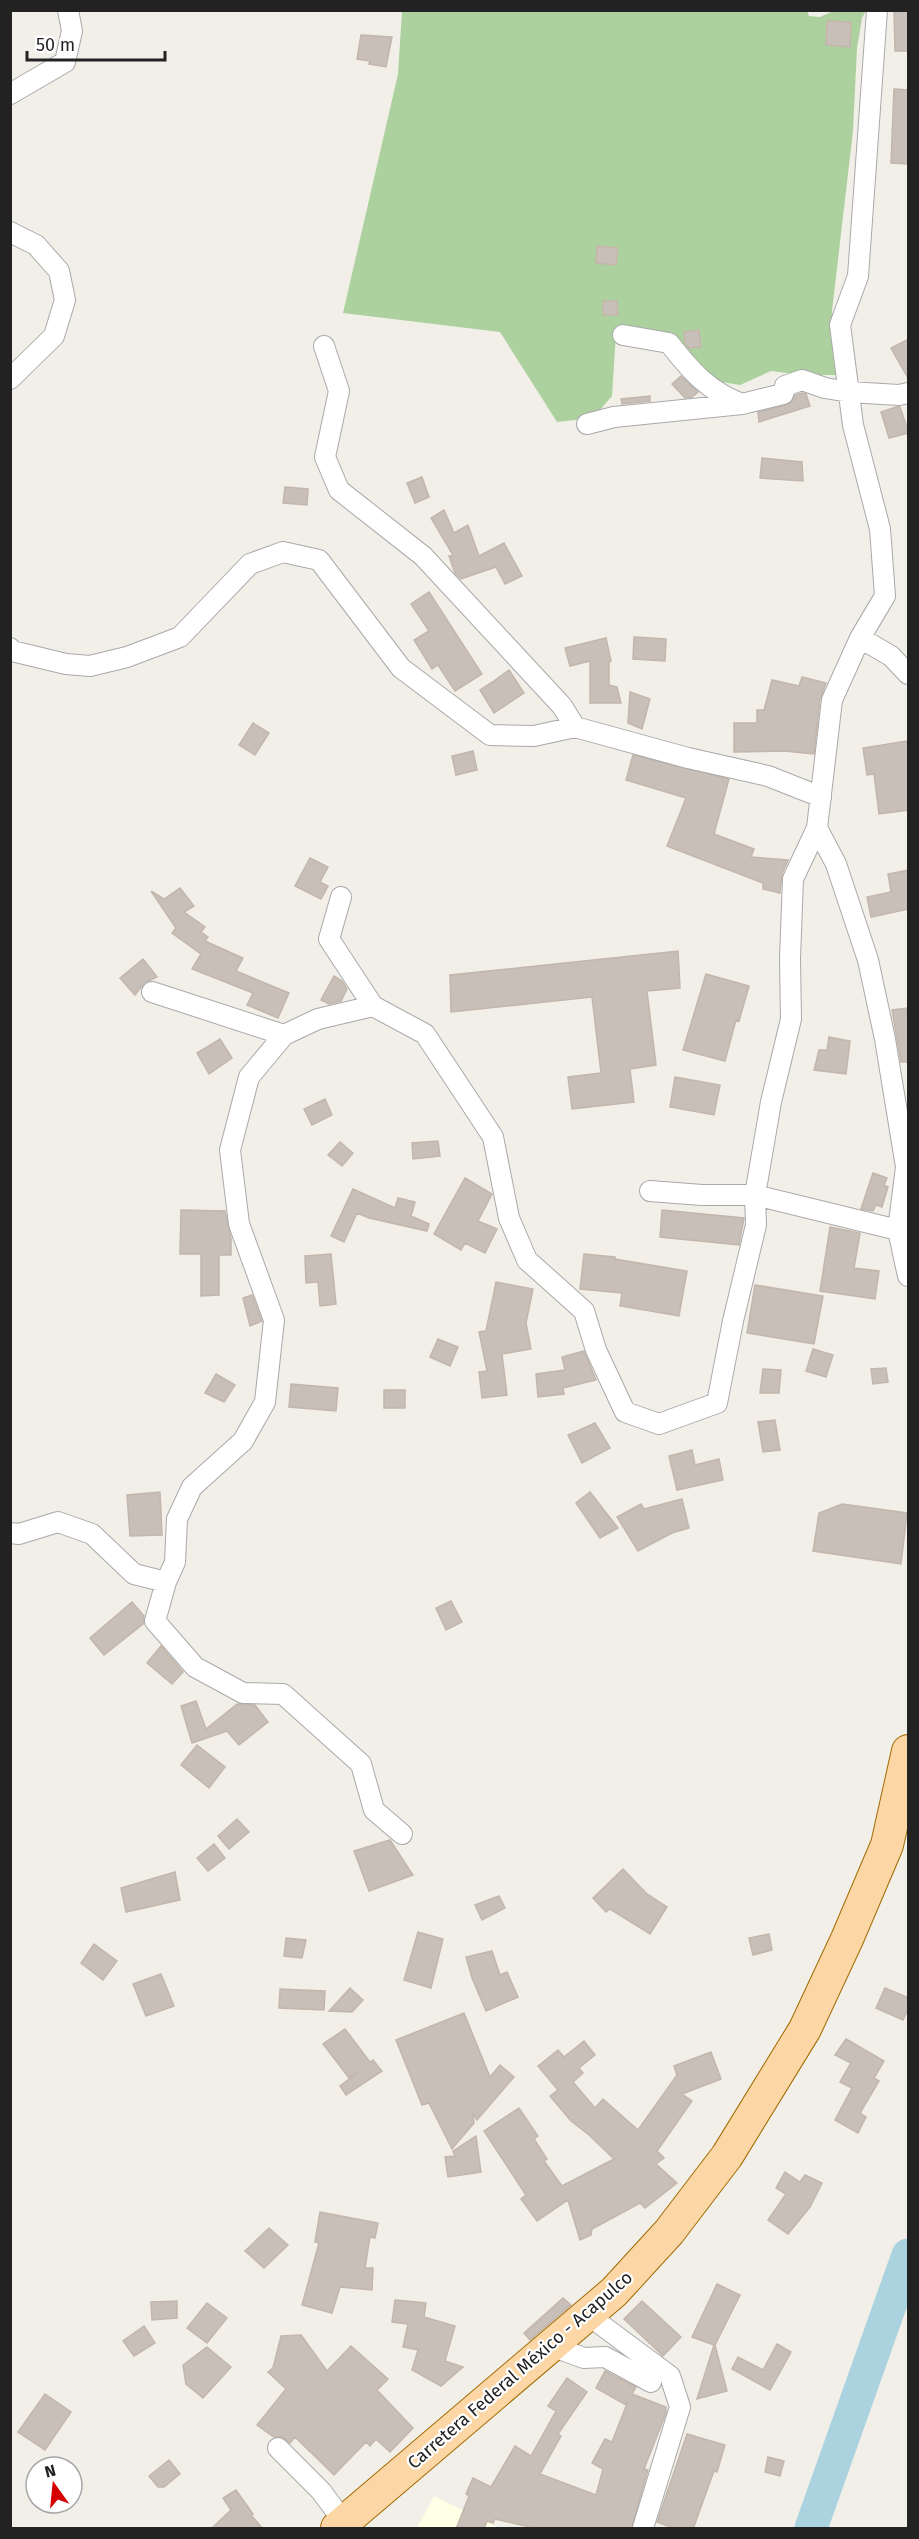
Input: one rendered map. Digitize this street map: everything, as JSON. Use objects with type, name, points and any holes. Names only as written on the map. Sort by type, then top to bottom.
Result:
[{"type":"main road","name":"Carretera Federal México - Acapulco","points":[[340,2525],[614,2292],[669,2232],[727,2156],[805,2029],[887,1845],[909,1751]]},
{"type":"street","points":[[10,94],[65,62],[72,31],[68,10]]},
{"type":"street","points":[[341,897],[329,939],[373,1006],[424,1034],[493,1137],[509,1218],[527,1260],[584,1311],[596,1350],[625,1412],[659,1424],[717,1403],[733,1321],[756,1225],[755,1195],[771,1102],[791,1019],[790,958],[793,879],[817,828],[832,700],[860,638],[885,596],[880,529],[853,425],[840,325],[858,276],[877,10]]},
{"type":"street","points":[[10,232],[36,245],[59,271],[65,300],[54,336],[10,379]]},
{"type":"street","points":[[622,335],[669,343],[693,374],[722,396],[742,404]]},
{"type":"street","points":[[324,346],[339,391],[325,457],[339,490],[423,556],[562,706],[576,727]]},
{"type":"street","points":[[587,424],[614,417],[742,404],[783,394],[785,386],[802,380],[825,388],[849,392],[899,395],[909,393]]},
{"type":"street","points":[[10,648],[12,651],[66,664],[90,666],[127,657],[180,637],[250,564],[283,552],[319,560],[401,668],[490,735],[534,736],[576,727],[688,758],[768,776],[821,797]]},
{"type":"street","points":[[860,638],[891,656],[909,674]]},
{"type":"street","points":[[817,828],[836,864],[868,960],[887,1049],[906,1167],[898,1230],[909,1276]]},
{"type":"street","points":[[152,992],[284,1035]]},
{"type":"street","points":[[373,1006],[318,1019],[284,1035],[249,1077],[230,1150],[239,1224],[274,1320],[265,1402],[243,1441],[192,1487],[177,1519],[175,1562],[166,1582],[155,1621],[195,1667],[243,1694],[283,1694],[361,1764],[374,1810],[402,1834]]},
{"type":"street","points":[[650,1191],[702,1195],[755,1195],[898,1230]]},
{"type":"street","points":[[10,1533],[19,1534],[58,1522],[92,1534],[134,1574],[166,1582]]},
{"type":"street","points":[[588,2315],[670,2376],[680,2408],[643,2529]]},
{"type":"street","points":[[551,2346],[584,2358],[605,2357],[651,2382]]},
{"type":"street","points":[[278,2448],[321,2491],[340,2525]]},
{"type":"shaded area","points":[[434,2496],[499,2528],[417,2528]]},
{"type":"green space","points":[[807,10],[809,16],[820,17],[833,11],[866,11],[862,18],[857,48],[853,131],[832,311],[838,375],[804,375],[771,371],[740,385],[721,382],[690,362],[671,332],[646,335],[616,332],[612,396],[593,418],[557,422],[500,332],[343,313],[398,74],[402,11]]},
{"type":"building","points":[[894,10],[909,10],[909,51],[895,51]]},
{"type":"building","points":[[827,21],[851,22],[850,47],[826,45]]},
{"type":"building","points":[[361,35],[392,37],[386,67],[357,59]]},
{"type":"building","points":[[894,89],[909,90],[909,164],[891,163]]},
{"type":"building","points":[[597,246],[618,248],[616,265],[596,263]]},
{"type":"building","points":[[603,301],[617,301],[618,315],[603,315]]},
{"type":"building","points":[[699,330],[701,347],[689,348],[685,344],[684,332]]},
{"type":"building","points":[[909,339],[909,380],[891,348]]},
{"type":"building","points":[[681,376],[698,392],[692,397],[685,398],[672,384]]},
{"type":"building","points":[[806,394],[810,406],[759,422],[758,412],[786,405],[792,402],[795,395]]},
{"type":"building","points":[[650,396],[650,401],[622,404],[621,399]]},
{"type":"building","points":[[900,407],[909,433],[889,438],[881,412]]},
{"type":"building","points":[[762,458],[802,462],[803,481],[760,478]]},
{"type":"building","points":[[422,477],[429,497],[415,503],[407,483]]},
{"type":"building","points":[[285,487],[308,489],[307,505],[283,503]]},
{"type":"building","points":[[444,510],[454,533],[468,525],[479,556],[504,543],[522,576],[505,584],[496,567],[461,579],[455,573],[449,556],[453,555],[431,518]]},
{"type":"building","points":[[429,592],[482,674],[455,691],[438,665],[432,669],[414,640],[429,631],[411,604]]},
{"type":"building","points":[[634,637],[666,639],[665,661],[633,659]]},
{"type":"building","points":[[606,638],[611,661],[609,662],[609,685],[617,687],[621,703],[590,703],[590,661],[570,666],[565,648]]},
{"type":"building","points":[[509,670],[524,693],[494,713],[480,690],[494,683]]},
{"type":"building","points":[[802,677],[826,683],[820,699],[814,754],[784,751],[734,752],[734,723],[757,723],[757,710],[764,710],[772,680],[799,686]]},
{"type":"building","points":[[630,692],[650,699],[642,729],[628,723]]},
{"type":"building","points":[[253,723],[269,733],[255,755],[239,745]]},
{"type":"building","points":[[906,741],[909,757],[909,810],[879,814],[874,774],[867,775],[863,748]]},
{"type":"building","points":[[473,751],[477,770],[456,775],[452,756]]},
{"type":"building","points":[[633,755],[729,779],[714,834],[754,849],[751,857],[788,860],[782,874],[780,893],[763,889],[763,883],[667,846],[686,798],[626,780]]},
{"type":"building","points":[[310,858],[328,867],[320,882],[328,886],[321,899],[295,886]]},
{"type":"building","points":[[909,870],[909,909],[871,917],[867,897],[891,892],[888,874]]},
{"type":"building","points":[[180,888],[194,906],[184,912],[205,927],[201,932],[208,937],[205,941],[243,958],[236,971],[289,993],[278,1018],[247,1005],[253,993],[192,969],[201,954],[172,933],[176,928],[151,891],[164,899]]},
{"type":"building","points":[[678,951],[680,988],[647,991],[656,1065],[630,1069],[634,1102],[572,1109],[568,1077],[601,1073],[592,997],[451,1012],[450,975]]},
{"type":"building","points":[[143,959],[157,977],[144,983],[135,995],[120,978]]},
{"type":"building","points":[[706,974],[749,986],[739,1021],[736,1020],[725,1061],[683,1050]]},
{"type":"building","points":[[334,976],[342,981],[347,989],[341,1001],[329,1004],[321,1000]]},
{"type":"building","points":[[907,1008],[909,1062],[901,1062],[892,1010]]},
{"type":"building","points":[[829,1037],[850,1041],[846,1074],[814,1070],[819,1050],[827,1050]]},
{"type":"building","points":[[220,1039],[232,1058],[209,1074],[197,1053]]},
{"type":"building","points":[[675,1077],[720,1085],[714,1115],[670,1107]]},
{"type":"building","points":[[325,1099],[332,1115],[312,1125],[304,1109]]},
{"type":"building","points":[[438,1141],[440,1156],[413,1159],[412,1143]]},
{"type":"building","points":[[340,1142],[353,1153],[342,1166],[328,1155]]},
{"type":"building","points":[[873,1173],[887,1178],[884,1185],[888,1187],[882,1207],[876,1205],[873,1211],[861,1209]]},
{"type":"building","points":[[465,1178],[492,1194],[478,1221],[497,1229],[485,1253],[465,1243],[461,1250],[434,1234]]},
{"type":"building","points":[[353,1189],[395,1208],[398,1198],[415,1202],[411,1216],[429,1224],[427,1231],[369,1218],[357,1213],[344,1242],[331,1236]]},
{"type":"building","points":[[181,1210],[225,1211],[231,1238],[231,1255],[219,1255],[219,1295],[201,1296],[201,1254],[180,1254]]},
{"type":"building","points":[[662,1210],[744,1218],[739,1245],[660,1237]]},
{"type":"building","points":[[830,1227],[860,1233],[854,1268],[879,1271],[875,1299],[820,1291]]},
{"type":"building","points":[[331,1254],[336,1304],[320,1306],[318,1282],[306,1283],[305,1256]]},
{"type":"building","points":[[584,1254],[615,1257],[615,1259],[687,1271],[679,1316],[620,1306],[622,1293],[580,1289]]},
{"type":"building","points":[[496,1282],[533,1289],[526,1323],[531,1349],[502,1354],[507,1395],[482,1398],[479,1372],[487,1371],[479,1332],[486,1331]]},
{"type":"building","points":[[755,1285],[823,1296],[814,1344],[747,1333]]},
{"type":"building","points":[[252,1295],[262,1321],[250,1326],[243,1298]]},
{"type":"building","points":[[438,1339],[458,1347],[450,1366],[430,1357]]},
{"type":"building","points":[[813,1349],[833,1355],[826,1377],[806,1371]]},
{"type":"building","points":[[584,1351],[596,1380],[563,1388],[564,1394],[538,1397],[536,1374],[565,1370],[562,1357]]},
{"type":"building","points":[[886,1368],[888,1382],[873,1384],[871,1369]]},
{"type":"building","points":[[763,1369],[781,1370],[779,1393],[760,1393]]},
{"type":"building","points":[[216,1374],[235,1385],[224,1402],[205,1393]]},
{"type":"building","points":[[291,1384],[338,1388],[336,1411],[289,1407]]},
{"type":"building","points":[[384,1390],[405,1390],[405,1408],[384,1408]]},
{"type":"building","points":[[775,1420],[780,1450],[763,1452],[758,1422]]},
{"type":"building","points":[[595,1423],[610,1448],[582,1463],[568,1435]]},
{"type":"building","points":[[692,1450],[695,1465],[719,1459],[723,1480],[677,1490],[669,1456]]},
{"type":"building","points":[[160,1492],[162,1535],[130,1536],[127,1495]]},
{"type":"building","points":[[590,1492],[618,1528],[600,1538],[576,1503]]},
{"type":"building","points":[[682,1499],[689,1528],[672,1533],[638,1551],[617,1517],[641,1504],[644,1509]]},
{"type":"building","points":[[842,1504],[907,1513],[901,1564],[813,1551],[819,1513]]},
{"type":"building","points":[[451,1601],[462,1622],[446,1630],[436,1608]]},
{"type":"building","points":[[132,1602],[144,1616],[143,1624],[104,1655],[90,1638]]},
{"type":"building","points":[[161,1646],[183,1672],[172,1684],[147,1663]]},
{"type":"building","points":[[196,1701],[206,1729],[237,1704],[255,1705],[268,1722],[239,1745],[227,1731],[192,1743],[181,1706]]},
{"type":"building","points":[[197,1745],[225,1767],[209,1788],[181,1765]]},
{"type":"building","points":[[237,1819],[249,1832],[229,1849],[218,1836]]},
{"type":"building","points":[[390,1840],[413,1875],[369,1891],[354,1851]]},
{"type":"building","points":[[214,1844],[225,1858],[208,1871],[197,1858]]},
{"type":"building","points":[[623,1869],[647,1894],[667,1907],[650,1934],[610,1909],[606,1912],[593,1898]]},
{"type":"building","points":[[175,1872],[180,1900],[126,1912],[121,1888]]},
{"type":"building","points":[[499,1896],[505,1908],[482,1920],[475,1905]]},
{"type":"building","points":[[418,1932],[443,1939],[431,1988],[404,1980]]},
{"type":"building","points":[[769,1934],[772,1950],[753,1955],[749,1938]]},
{"type":"building","points":[[286,1938],[306,1940],[302,1958],[284,1956]]},
{"type":"building","points":[[94,1944],[117,1961],[103,1980],[81,1963]]},
{"type":"building","points":[[492,1951],[500,1975],[507,1972],[518,1997],[486,2011],[466,1957]]},
{"type":"building","points":[[161,1974],[174,2006],[146,2016],[133,1984]]},
{"type":"building","points":[[350,1988],[363,2000],[352,2012],[329,2011]]},
{"type":"building","points":[[885,1988],[909,1998],[909,2007],[903,2020],[876,2008]]},
{"type":"building","points":[[280,1989],[325,1991],[324,2010],[279,2008]]},
{"type":"building","points":[[464,2013],[490,2077],[500,2065],[514,2077],[477,2120],[473,2113],[474,2123],[452,2149],[429,2103],[422,2105],[396,2040]]},
{"type":"building","points":[[345,2029],[370,2062],[373,2060],[382,2071],[346,2095],[340,2086],[357,2073],[349,2078],[323,2044]]},
{"type":"building","points":[[846,2039],[884,2061],[874,2078],[879,2081],[860,2113],[866,2117],[858,2133],[835,2120],[852,2088],[840,2082],[851,2063],[835,2055]]},
{"type":"building","points":[[584,2041],[595,2055],[579,2068],[583,2073],[573,2082],[595,2108],[603,2099],[638,2130],[677,2075],[674,2066],[711,2052],[721,2079],[682,2094],[692,2101],[657,2151],[664,2158],[656,2164],[677,2183],[645,2208],[640,2203],[592,2229],[591,2235],[580,2240],[568,2200],[537,2221],[521,2199],[526,2195],[484,2131],[519,2108],[538,2136],[534,2139],[547,2159],[544,2161],[562,2186],[614,2159],[571,2121],[550,2096],[558,2090],[538,2066],[558,2050],[564,2057]]},
{"type":"building","points":[[476,2136],[481,2172],[448,2177],[445,2157],[455,2156],[453,2151]]},
{"type":"building","points":[[785,2172],[800,2182],[805,2175],[822,2183],[810,2207],[788,2234],[768,2220],[786,2194],[776,2188]]},
{"type":"building","points":[[320,2212],[378,2223],[375,2238],[370,2237],[365,2268],[373,2268],[372,2290],[340,2287],[332,2313],[302,2305],[319,2243],[315,2242]]},
{"type":"building","points":[[269,2228],[288,2245],[264,2268],[245,2251]]},
{"type":"building","points":[[717,2284],[740,2295],[715,2345],[727,2391],[697,2399],[714,2345],[692,2337]]},
{"type":"building","points":[[563,2298],[571,2305],[530,2340],[524,2333]]},
{"type":"building","points":[[395,2300],[426,2303],[424,2317],[455,2326],[445,2361],[463,2367],[441,2386],[412,2370],[418,2350],[403,2347],[408,2324],[392,2322]]},
{"type":"building","points":[[177,2301],[177,2318],[152,2320],[151,2302]]},
{"type":"building","points":[[642,2301],[681,2337],[663,2356],[624,2319]]},
{"type":"building","points":[[207,2303],[227,2318],[207,2343],[187,2328]]},
{"type":"building","points":[[144,2326],[155,2343],[134,2356],[123,2341]]},
{"type":"building","points":[[301,2335],[327,2371],[351,2346],[388,2379],[377,2390],[413,2428],[390,2452],[376,2439],[370,2446],[366,2442],[334,2475],[295,2437],[290,2443],[282,2437],[274,2437],[257,2425],[286,2389],[268,2372],[273,2368],[281,2336]]},
{"type":"building","points":[[777,2344],[791,2352],[770,2390],[732,2369],[738,2357],[763,2370]]},
{"type":"building","points":[[207,2347],[231,2367],[203,2398],[186,2384],[183,2365]]},
{"type":"building","points":[[605,2371],[636,2387],[632,2394],[666,2407],[666,2413],[644,2469],[648,2470],[631,2529],[538,2529],[495,2519],[493,2523],[487,2521],[484,2529],[456,2529],[469,2496],[466,2494],[473,2478],[491,2487],[515,2446],[531,2456],[556,2411],[548,2406],[567,2378],[587,2392],[558,2434],[561,2436],[540,2474],[596,2495],[603,2469],[592,2463],[605,2439],[612,2442],[628,2401],[626,2405],[596,2388]]},
{"type":"building","points":[[45,2394],[71,2412],[45,2450],[18,2432]]},
{"type":"building","points":[[687,2434],[725,2445],[717,2472],[714,2471],[693,2529],[676,2529],[657,2522]]},
{"type":"building","points":[[768,2457],[784,2461],[780,2476],[765,2472]]},
{"type":"building","points":[[169,2460],[180,2474],[164,2487],[158,2487],[149,2476]]},
{"type":"building","points":[[236,2490],[253,2514],[251,2515],[263,2529],[211,2529],[231,2510],[223,2498]]},
{"type":"waterway","points":[[811,2528],[908,2255]]}]
